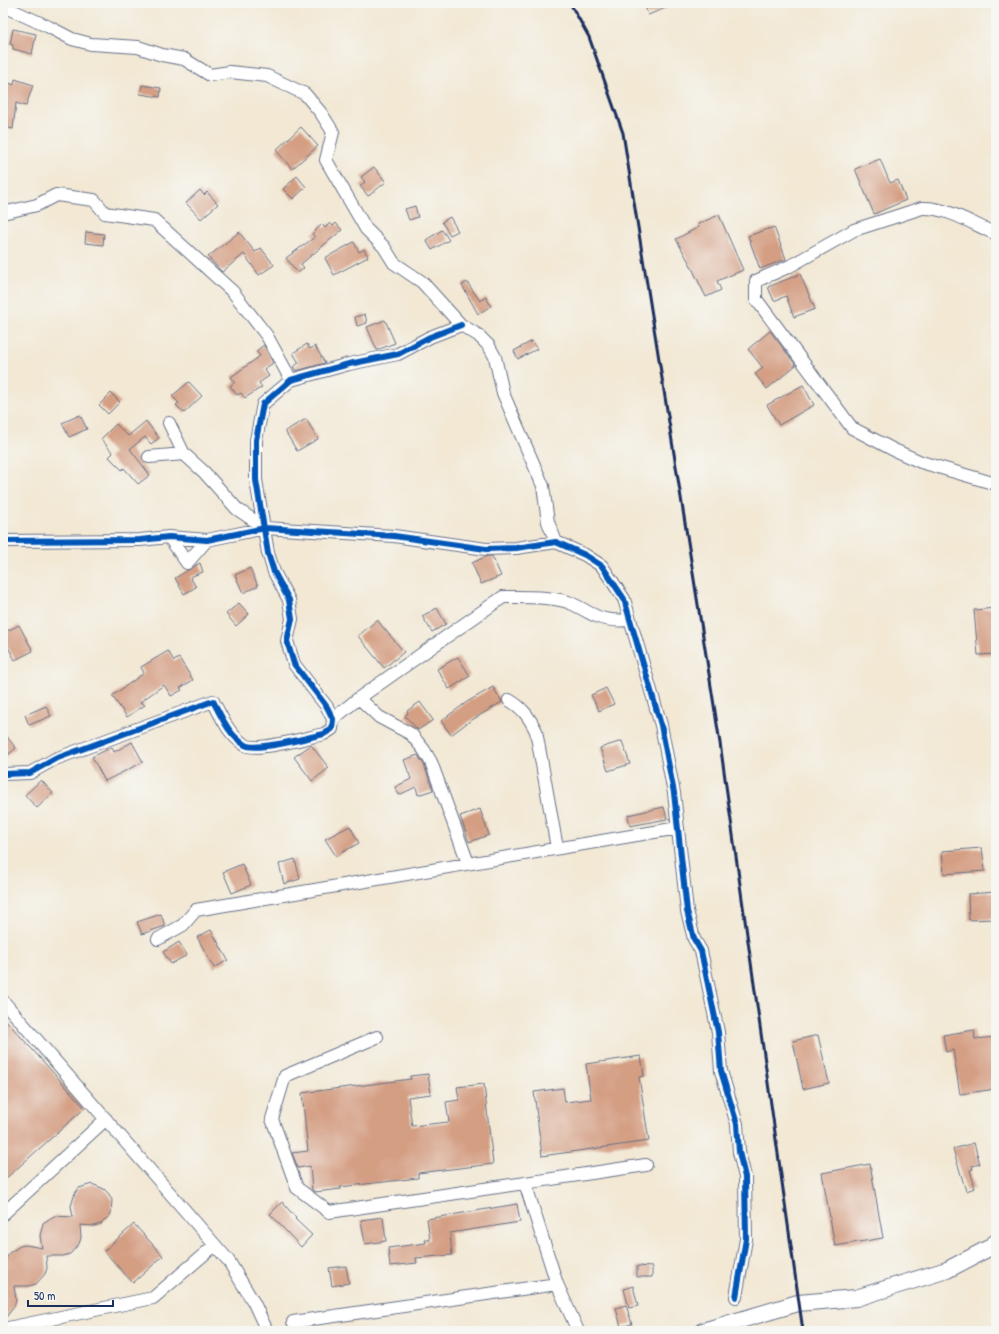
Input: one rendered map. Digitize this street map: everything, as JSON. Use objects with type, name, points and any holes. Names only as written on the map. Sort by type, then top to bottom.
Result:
[{"type":"main road","points":[[703,1331],[798,1303],[856,1298],[947,1270],[989,1248],[996,1242]]},
{"type":"street","points":[[3,6],[72,39],[91,44],[138,47],[162,55],[184,59],[210,76],[230,72],[267,76],[305,94],[321,112],[333,132],[326,160],[366,229],[384,247],[394,263],[422,282],[461,325],[478,335],[489,346],[495,357],[503,393],[543,486],[548,522],[556,542]]},
{"type":"street","points":[[3,208],[7,212],[37,205],[56,195],[94,200],[105,213],[154,220],[233,292],[267,336],[291,380]]},
{"type":"street","points":[[996,234],[949,213],[931,208],[922,208],[854,230],[790,266],[756,281],[755,293],[756,299],[852,428],[921,462],[996,484]]},
{"type":"street","points":[[3,774],[30,773],[55,760],[214,701],[228,730],[246,746],[264,747],[324,734],[332,729],[333,719],[327,707],[294,664],[287,641],[292,619],[289,600],[274,572],[268,553],[256,480],[256,440],[263,404],[291,380],[349,364],[398,354],[430,337],[461,325]]},
{"type":"street","points":[[169,423],[184,454],[204,472],[237,510],[265,528]]},
{"type":"street","points":[[149,457],[184,454]]},
{"type":"street","points":[[3,541],[140,540],[169,537],[207,540],[265,528],[394,536],[486,550],[516,548],[556,542],[585,555],[602,566],[624,599],[661,725],[674,792],[687,911],[694,939],[701,951],[718,1032],[721,1070],[737,1124],[739,1152],[745,1177],[746,1238],[736,1297]]},
{"type":"street","points":[[169,537],[186,563],[207,540]]},
{"type":"street","points":[[333,719],[359,698],[503,597],[523,597],[566,602],[582,607],[596,616],[612,621],[630,620]]},
{"type":"street","points":[[359,698],[379,717],[411,734],[432,762],[468,863]]},
{"type":"street","points":[[509,700],[525,712],[536,731],[557,848]]},
{"type":"street","points":[[158,939],[183,925],[196,910],[678,828]]},
{"type":"street","points":[[3,1001],[228,1260],[254,1303],[267,1331]]},
{"type":"street","points":[[377,1037],[285,1076],[272,1119],[297,1188],[329,1212],[646,1165]]},
{"type":"street","points":[[3,1214],[106,1119]]},
{"type":"street","points":[[525,1183],[557,1284],[578,1331]]},
{"type":"street","points":[[3,1329],[152,1298],[215,1245]]},
{"type":"street","points":[[293,1322],[557,1284]]},
{"type":"building","points":[[651,3],[676,4],[648,15],[645,6]]},
{"type":"building","points":[[13,29],[36,34],[32,54],[13,49],[13,45],[10,44]]},
{"type":"building","points":[[15,79],[33,85],[26,106],[16,103],[13,129],[3,127],[3,103],[9,83],[14,85]]},
{"type":"building","points":[[142,85],[161,88],[160,97],[140,94]]},
{"type":"building","points":[[301,127],[318,146],[292,169],[276,150]]},
{"type":"building","points":[[880,159],[890,183],[898,180],[906,200],[874,214],[855,169]]},
{"type":"building","points":[[374,167],[386,182],[368,196],[360,186],[365,182],[361,177]]},
{"type":"building","points":[[297,176],[306,187],[293,199],[283,189]]},
{"type":"building","points":[[200,190],[204,195],[207,192],[218,204],[201,219],[186,203]]},
{"type":"building","points":[[415,206],[418,217],[409,220],[405,209]]},
{"type":"building","points":[[719,215],[743,270],[717,281],[721,290],[706,297],[676,239],[699,227],[698,224]]},
{"type":"building","points":[[450,217],[458,231],[450,235],[442,222]]},
{"type":"building","points":[[330,223],[333,226],[336,223],[342,230],[301,264],[304,268],[298,273],[286,258],[315,237],[312,234],[322,224],[325,228]]},
{"type":"building","points":[[774,227],[786,259],[760,269],[748,236]]},
{"type":"building","points":[[442,230],[449,240],[432,250],[426,240]]},
{"type":"building","points":[[86,232],[104,234],[103,245],[85,243]]},
{"type":"building","points":[[239,232],[255,252],[261,248],[274,265],[259,275],[244,254],[222,272],[208,257]]},
{"type":"building","points":[[354,242],[359,252],[364,249],[368,257],[334,275],[325,258]]},
{"type":"building","points":[[800,274],[815,309],[794,317],[786,296],[774,301],[768,287]]},
{"type":"building","points":[[467,282],[480,301],[486,297],[491,306],[478,314],[462,285]]},
{"type":"building","points":[[365,314],[367,323],[357,326],[355,317]]},
{"type":"building","points":[[385,320],[395,343],[377,350],[367,327]]},
{"type":"building","points":[[770,331],[796,365],[767,389],[755,374],[763,368],[748,349]]},
{"type":"building","points":[[532,341],[537,349],[518,359],[514,351]]},
{"type":"building","points":[[307,344],[310,349],[315,346],[325,363],[296,371],[293,367],[299,363],[293,353]]},
{"type":"building","points":[[264,345],[273,363],[264,369],[269,376],[259,383],[262,387],[245,398],[241,393],[237,395],[230,386],[235,382],[231,377],[260,356],[256,351]]},
{"type":"building","points":[[189,382],[202,396],[184,413],[176,405],[179,403],[172,396]]},
{"type":"building","points":[[803,385],[814,405],[779,425],[767,405]]},
{"type":"building","points":[[111,393],[120,402],[108,414],[99,405]]},
{"type":"building","points":[[80,415],[87,429],[69,437],[62,423]]},
{"type":"building","points":[[306,419],[318,439],[297,451],[285,431]]},
{"type":"building","points":[[146,421],[159,438],[151,444],[145,437],[130,449],[150,475],[138,484],[124,468],[122,470],[109,457],[113,453],[101,439],[116,424],[128,436]]},
{"type":"building","points":[[487,556],[492,556],[501,576],[481,584],[472,563]]},
{"type":"building","points":[[200,563],[203,572],[190,577],[196,587],[184,594],[175,578]]},
{"type":"building","points":[[250,568],[258,586],[243,593],[235,575]]},
{"type":"building","points":[[239,603],[249,614],[236,626],[226,614]]},
{"type":"building","points":[[437,608],[446,624],[432,632],[422,616]]},
{"type":"building","points":[[996,608],[996,654],[978,655],[974,610]]},
{"type":"building","points":[[377,620],[404,652],[384,668],[358,636]]},
{"type":"building","points":[[19,625],[33,651],[15,660],[3,638],[3,633]]},
{"type":"building","points":[[168,651],[174,661],[179,658],[193,680],[180,688],[182,690],[171,696],[164,685],[140,702],[145,705],[127,717],[112,696],[144,673],[141,667]]},
{"type":"building","points":[[458,657],[470,676],[449,689],[437,669]]},
{"type":"building","points":[[493,687],[502,702],[467,723],[451,735],[441,721],[467,702]]},
{"type":"building","points":[[606,688],[614,704],[599,711],[591,695]]},
{"type":"building","points":[[420,702],[433,720],[418,730],[405,716],[408,713],[407,711]]},
{"type":"building","points":[[46,706],[51,716],[29,725],[25,715]]},
{"type":"building","points":[[3,732],[16,748],[3,759]]},
{"type":"building","points":[[622,741],[630,764],[608,771],[600,748]]},
{"type":"building","points":[[132,742],[143,762],[105,781],[92,757],[112,747],[114,752]]},
{"type":"building","points":[[311,745],[329,768],[312,781],[294,757]]},
{"type":"building","points":[[418,755],[424,765],[433,790],[418,795],[416,787],[399,795],[395,787],[411,779],[404,760]]},
{"type":"building","points":[[41,780],[53,793],[37,808],[25,795]]},
{"type":"building","points":[[664,807],[667,819],[630,826],[628,815]]},
{"type":"building","points":[[480,809],[489,835],[469,842],[460,816]]},
{"type":"building","points":[[350,826],[359,843],[336,856],[325,839]]},
{"type":"building","points":[[982,848],[985,871],[944,874],[942,851]]},
{"type":"building","points":[[295,859],[300,879],[284,884],[279,864]]},
{"type":"building","points":[[242,864],[251,885],[232,893],[223,872]]},
{"type":"building","points":[[996,892],[996,919],[969,920],[968,894]]},
{"type":"building","points":[[161,914],[165,926],[142,934],[137,922]]},
{"type":"building","points":[[211,930],[228,960],[214,968],[197,937]]},
{"type":"building","points":[[179,942],[187,955],[171,964],[163,952]]},
{"type":"building","points":[[3,1017],[85,1108],[3,1181]]},
{"type":"building","points":[[974,1030],[975,1039],[996,1037],[996,1089],[960,1094],[953,1050],[946,1052],[943,1035]]},
{"type":"building","points":[[818,1035],[829,1083],[803,1089],[793,1041]]},
{"type":"building","points":[[641,1056],[644,1076],[639,1077],[649,1141],[542,1156],[534,1092],[563,1088],[565,1102],[591,1099],[586,1064]]},
{"type":"building","points":[[428,1074],[431,1094],[408,1097],[412,1126],[449,1122],[446,1102],[459,1100],[457,1087],[484,1084],[493,1164],[418,1173],[418,1178],[340,1187],[341,1189],[315,1192],[312,1190],[310,1166],[298,1168],[292,1153],[308,1151],[302,1093],[411,1079],[410,1076]]},
{"type":"building","points":[[974,1143],[980,1164],[972,1166],[973,1169],[970,1170],[975,1188],[966,1191],[953,1149]]},
{"type":"building","points":[[870,1164],[883,1238],[835,1246],[822,1173]]},
{"type":"building","points":[[92,1184],[104,1189],[109,1194],[112,1200],[111,1214],[101,1224],[94,1226],[80,1225],[81,1238],[79,1244],[70,1254],[63,1256],[46,1256],[47,1268],[45,1274],[36,1284],[29,1286],[14,1286],[16,1300],[14,1307],[3,1321],[3,1284],[6,1260],[9,1253],[20,1246],[26,1245],[42,1248],[40,1236],[43,1223],[54,1216],[73,1217],[71,1206],[75,1193],[79,1188]]},
{"type":"building","points":[[282,1202],[296,1218],[295,1219],[312,1235],[301,1247],[270,1214]]},
{"type":"building","points":[[517,1204],[520,1222],[450,1233],[452,1255],[416,1258],[417,1263],[390,1266],[388,1248],[426,1243],[425,1240],[430,1240],[427,1219]]},
{"type":"building","points":[[383,1217],[386,1241],[365,1244],[361,1220]]},
{"type":"building","points":[[134,1224],[163,1256],[133,1283],[104,1251]]},
{"type":"building","points":[[346,1266],[349,1283],[332,1286],[329,1268]]},
{"type":"building","points":[[637,1266],[652,1267],[652,1277],[637,1277]]},
{"type":"building","points":[[633,1286],[638,1306],[629,1308],[624,1289]]},
{"type":"building","points":[[626,1305],[632,1324],[621,1327],[616,1308]]},
{"type":"railway","points":[[570,3],[589,37],[623,133],[720,743],[803,1331]]},
{"type":"cycle path","points":[[3,774],[30,773],[55,759],[213,701],[230,731],[239,741],[251,747],[296,741],[324,734],[332,729],[333,719],[327,707],[294,664],[287,641],[292,619],[289,600],[274,572],[268,553],[256,480],[256,440],[263,404],[291,380],[349,364],[398,354],[430,337],[461,325]]},
{"type":"cycle path","points":[[3,541],[140,540],[169,537],[207,540],[265,528],[394,536],[486,549],[516,548],[556,542],[585,555],[602,566],[624,599],[661,725],[674,793],[687,911],[694,939],[701,951],[718,1032],[721,1071],[737,1124],[739,1152],[745,1177],[746,1239],[736,1297]]}]
